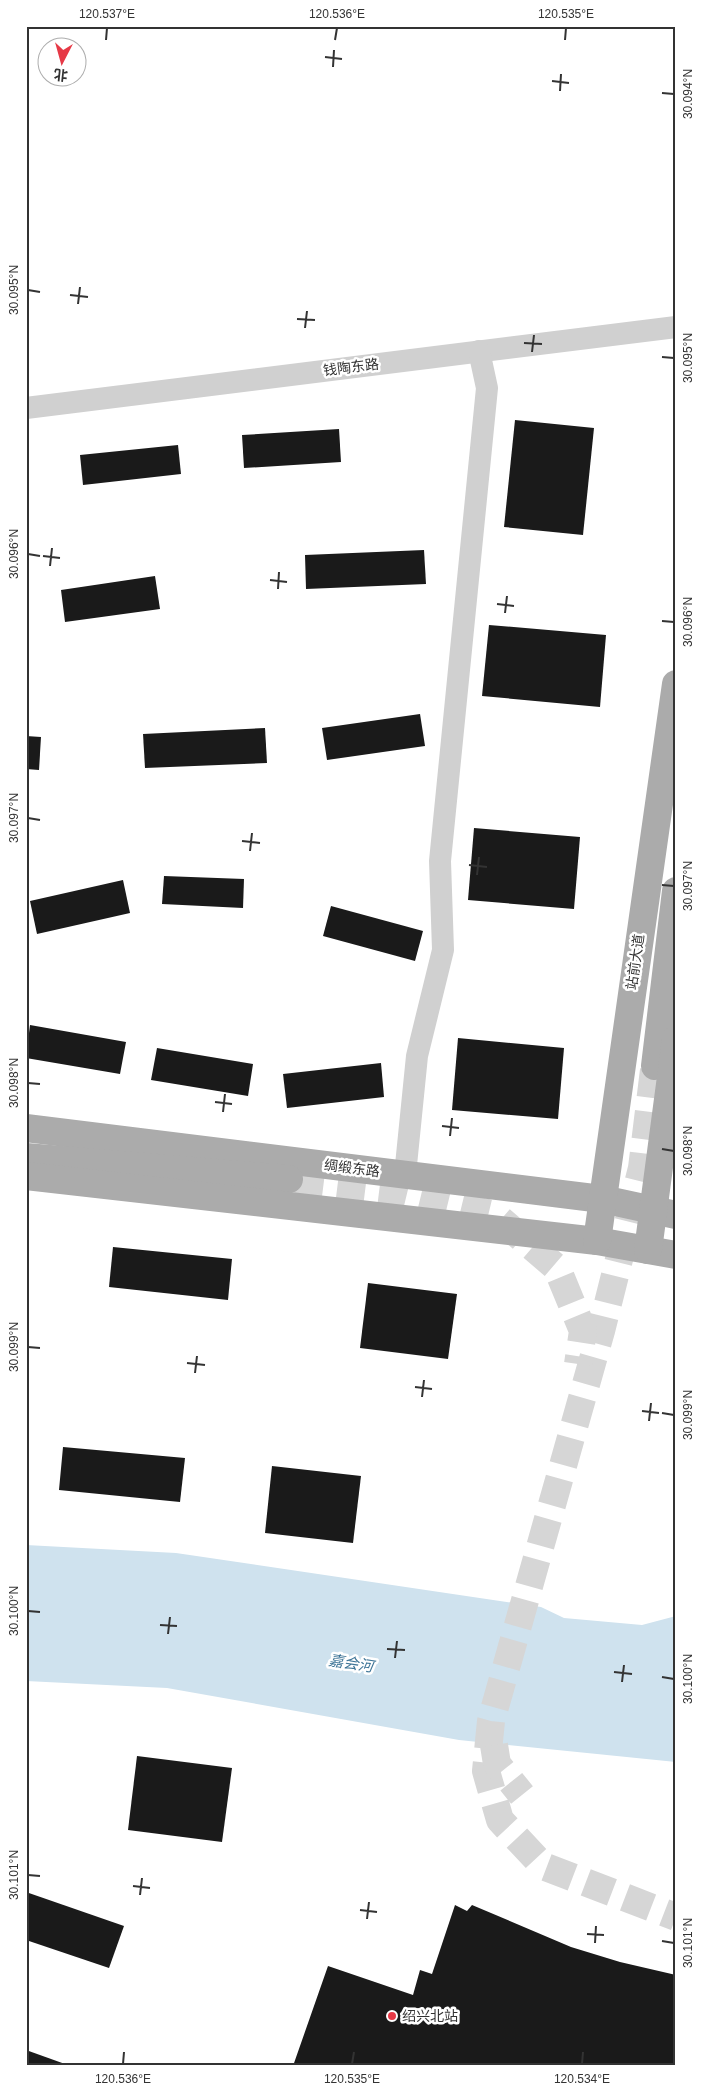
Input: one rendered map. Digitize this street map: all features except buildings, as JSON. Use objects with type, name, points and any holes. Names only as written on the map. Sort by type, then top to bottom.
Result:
[{"type":"main road","name":"站前大道","points":[[597,1241],[671,755],[676,684]]},
{"type":"main road","points":[[671,755],[676,800]]},
{"type":"main road","points":[[654,1070],[676,891]]},
{"type":"main road","points":[[648,1250],[664,1213],[676,1038]]},
{"type":"main road","name":"绸缎东路","points":[[26,1128],[602,1199],[664,1213]]},
{"type":"main road","points":[[26,1156],[296,1179]]},
{"type":"main road","points":[[26,1176],[597,1241],[676,1255]]},
{"type":"street","name":"钱陶东路","points":[[26,408],[676,327]]},
{"type":"street","points":[[405,1175],[417,1056],[443,950],[440,861],[487,388],[479,352]]},
{"type":"water","name":"嘉会河","points":[[26,1545],[176,1553],[541,1607],[564,1618],[642,1625],[676,1616],[676,1762],[459,1740],[167,1688],[26,1681]]},
{"type":"tunnel","points":[[654,1070],[642,1168],[601,1331],[491,1721],[486,1771],[500,1820],[543,1866],[676,1917]]},
{"type":"tunnel","points":[[296,1179],[400,1192],[495,1215],[557,1268],[583,1331],[578,1364]]},
{"type":"tunnel","points":[[494,1745],[497,1764],[522,1795]]},
{"type":"place","name":"绍兴北站","points":[[392,2016]]}]
